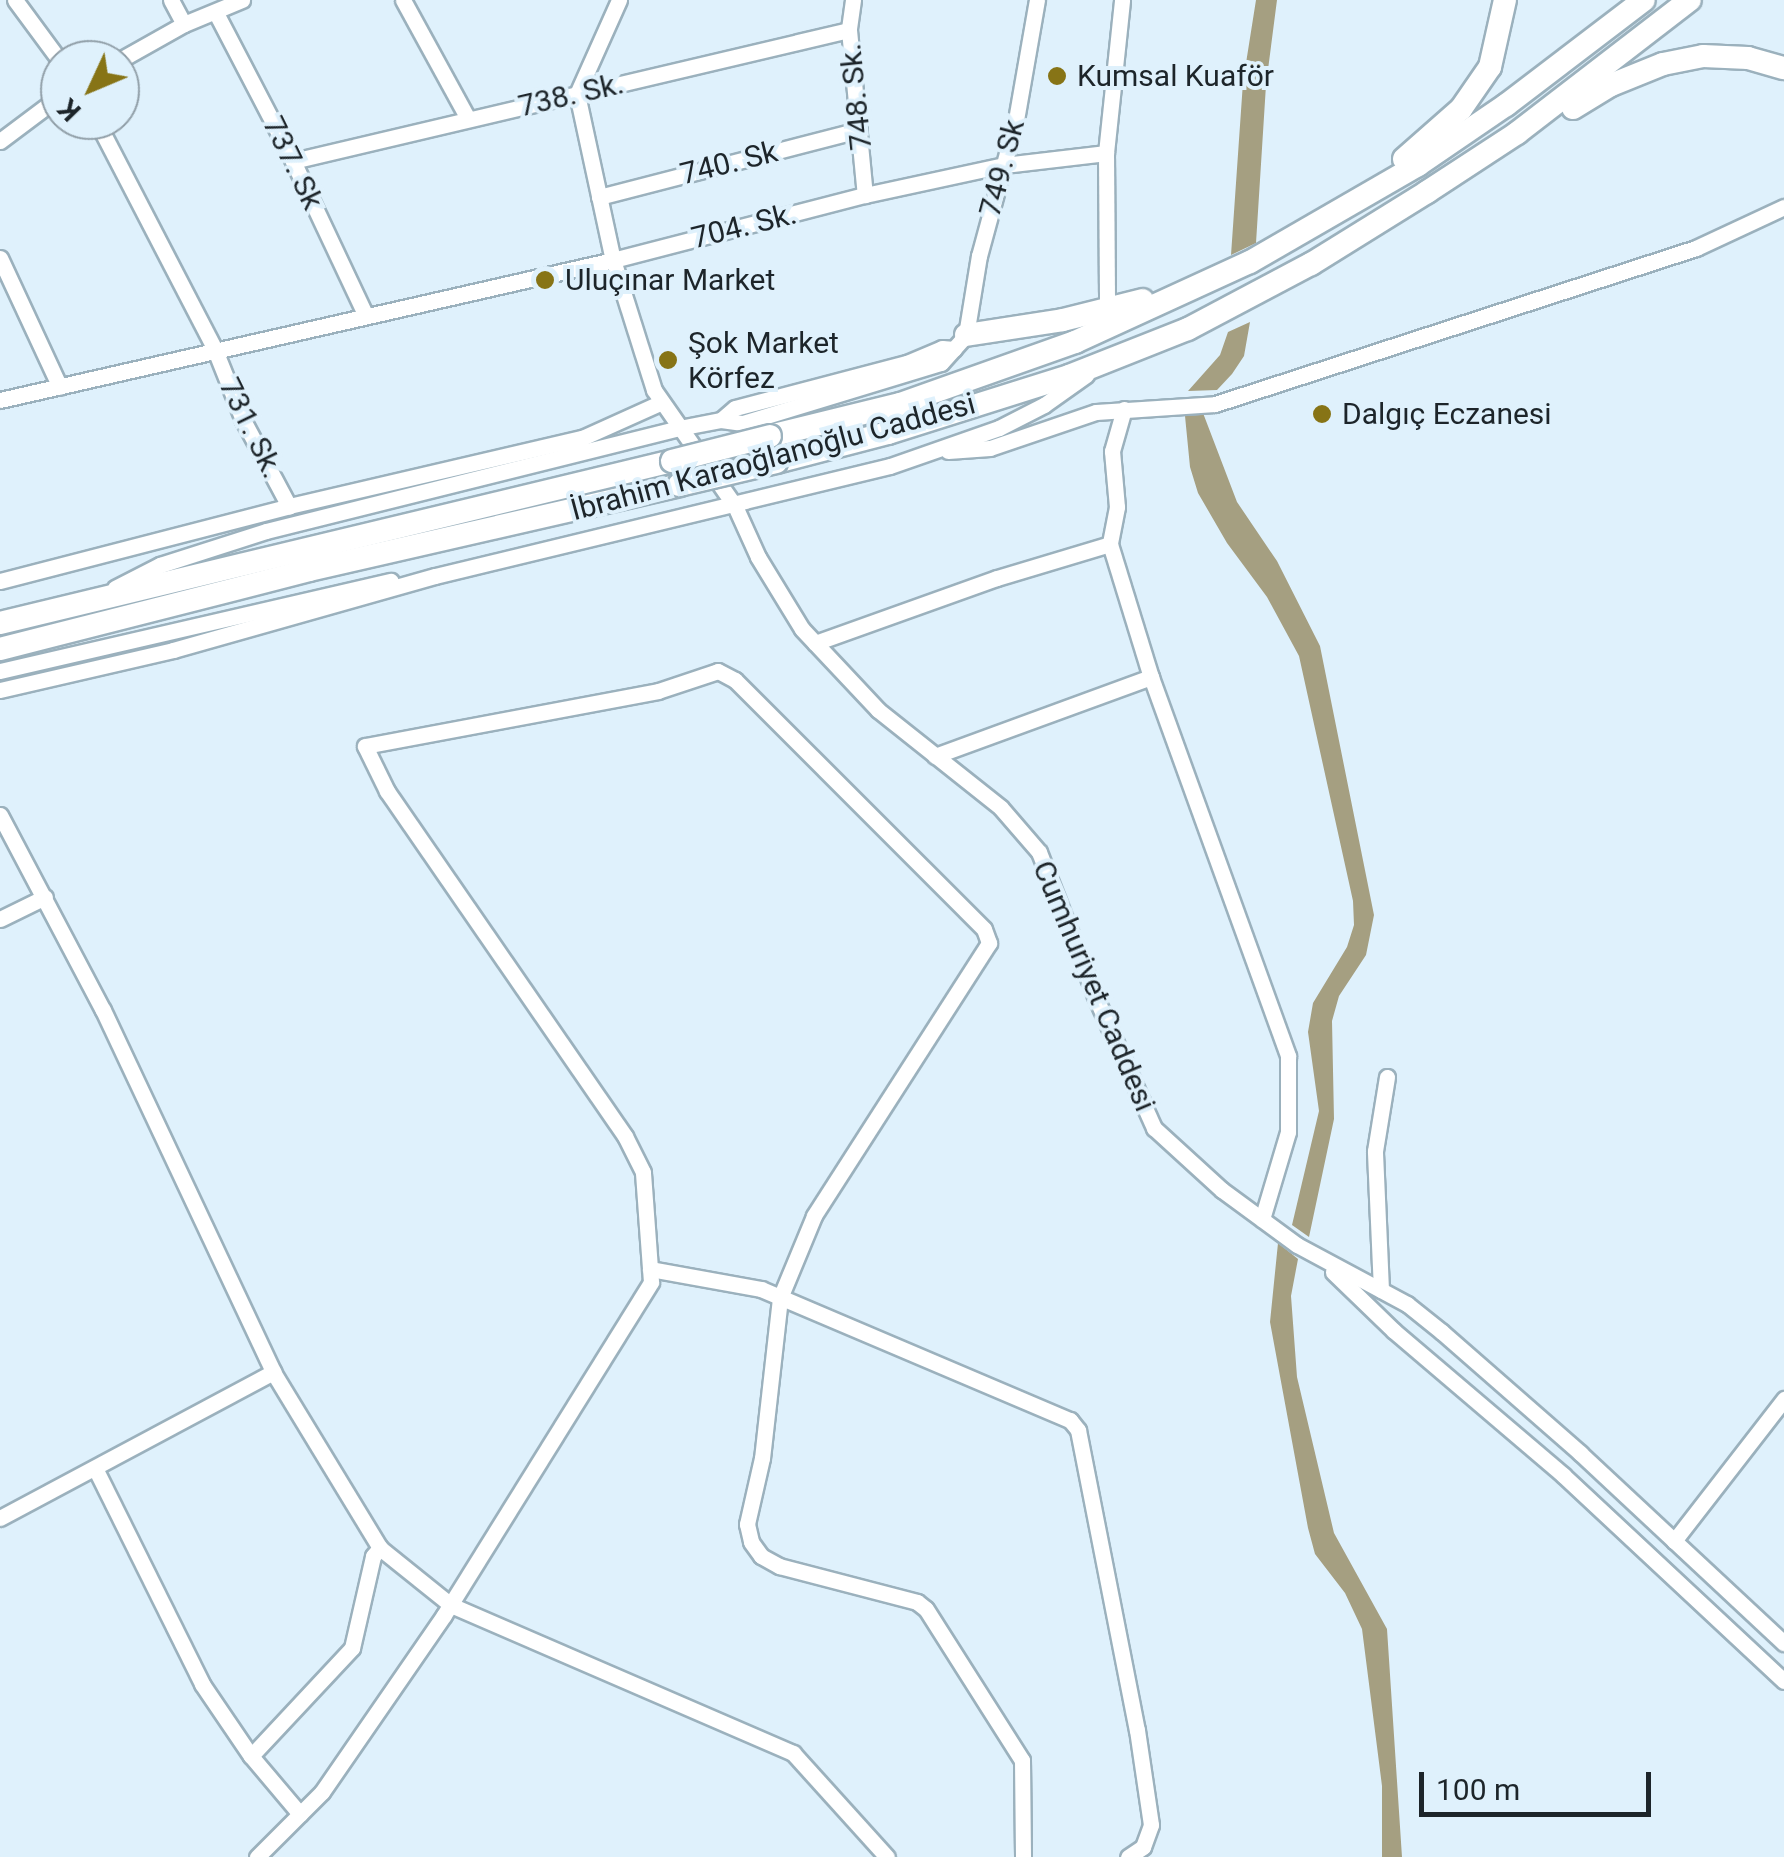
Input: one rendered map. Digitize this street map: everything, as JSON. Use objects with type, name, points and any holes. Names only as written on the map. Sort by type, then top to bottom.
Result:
[{"type":"highway","points":[[1326,219],[1461,110],[1490,66],[1506,0]]},
{"type":"highway","name":"İbrahim Karaoğlanoğlu Caddesi","points":[[0,623],[770,436],[946,388],[1075,342],[1185,294],[1418,166],[1506,106],[1644,0]]},
{"type":"highway","name":"İbrahim Karaoğlanoğlu Caddesi","points":[[0,649],[309,570],[776,462],[888,433],[1093,367],[1205,320],[1311,264],[1427,192],[1579,88],[1690,0]]},
{"type":"highway","points":[[1427,192],[1611,85],[1663,64],[1703,56],[1748,58],[1784,68]]},
{"type":"highway","points":[[960,342],[1163,294],[1185,294]]},
{"type":"street","points":[[15,0],[45,40]]},
{"type":"street","points":[[171,0],[184,24]]},
{"type":"street","points":[[140,49],[184,24],[242,0]]},
{"type":"street","points":[[403,0],[467,118]]},
{"type":"street","points":[[577,94],[620,0]]},
{"type":"street","name":"748. Sk.","points":[[852,0],[849,30],[866,195]]},
{"type":"street","name":"749. Sk","points":[[960,342],[1004,165],[1037,0]]},
{"type":"street","points":[[1107,310],[1106,154],[1122,0]]},
{"type":"street","name":"737. Sk","points":[[216,13],[294,161],[366,316]]},
{"type":"street","name":"738. Sk.","points":[[294,161],[849,30]]},
{"type":"street","name":"Cumhuriyet Caddesi","points":[[577,94],[614,260],[660,403],[735,506],[785,606],[815,644],[878,710],[1002,808],[1039,852],[1154,1128],[1176,1152],[1322,1262],[1381,1290],[1442,1332],[1784,1644]]},
{"type":"street","points":[[0,141],[40,111]]},
{"type":"street","name":"740. Sk","points":[[600,197],[859,130]]},
{"type":"street","name":"731. Sk.","points":[[106,140],[215,350],[243,420],[289,506]]},
{"type":"street","name":"704. Sk.","points":[[0,400],[614,260],[866,195],[1004,165],[1106,154]]},
{"type":"street","points":[[938,450],[972,452],[1096,412],[1215,404],[1696,248],[1784,207]]},
{"type":"street","points":[[0,258],[60,387]]},
{"type":"street","points":[[85,602],[160,566],[235,540],[721,420],[735,408],[907,362],[960,342]]},
{"type":"street","points":[[0,690],[172,650],[435,576],[735,506],[938,450],[1044,405],[1093,367]]},
{"type":"street","points":[[0,581],[289,506],[582,438],[660,403]]},
{"type":"street","points":[[1124,409],[1112,451],[1117,507],[1110,544],[1151,677],[1288,1056],[1288,1132],[1262,1219]]},
{"type":"street","points":[[815,644],[997,578],[1110,544]]},
{"type":"street","points":[[0,672],[363,586],[435,576]]},
{"type":"street","points":[[167,632],[172,650]]},
{"type":"street","points":[[257,1857],[322,1792],[451,1604],[651,1282],[642,1172],[625,1136],[387,792],[365,746],[658,691],[718,672],[734,680],[984,929],[988,944],[814,1216],[780,1298],[762,1458],[747,1524],[750,1542],[761,1556],[779,1566],[917,1602],[926,1609],[1022,1760],[1024,1857]]},
{"type":"street","points":[[935,756],[1151,677]]},
{"type":"street","points":[[0,816],[45,897],[273,1372],[380,1548],[451,1604],[792,1753],[886,1857]]},
{"type":"street","points":[[0,919],[45,897]]},
{"type":"street","points":[[1381,1290],[1376,1151],[1387,1077]]},
{"type":"street","points":[[1322,1262],[1394,1332],[1562,1475],[1784,1681]]},
{"type":"street","points":[[650,1269],[761,1290],[1070,1420],[1078,1430],[1137,1730],[1151,1825],[1144,1847],[1128,1857]]},
{"type":"street","points":[[0,1518],[273,1372]]},
{"type":"street","points":[[1674,1540],[1784,1399]]},
{"type":"street","points":[[95,1468],[202,1684],[250,1756],[300,1814]]},
{"type":"street","points":[[250,1756],[352,1648],[373,1556],[380,1548]]},
{"type":"shaded area","points":[[1256,0],[1277,0],[1266,85],[1256,243],[1231,255],[1243,82]]},
{"type":"shaded area","points":[[1250,322],[1244,356],[1232,374],[1217,390],[1188,391],[1220,355],[1228,332]]},
{"type":"shaded area","points":[[1203,413],[1237,502],[1277,561],[1320,646],[1374,915],[1366,955],[1339,996],[1332,1021],[1334,1119],[1309,1237],[1292,1225],[1319,1111],[1308,1032],[1313,1003],[1347,947],[1354,925],[1353,901],[1299,656],[1267,597],[1227,543],[1198,493],[1190,467],[1185,416]]},
{"type":"shaded area","points":[[1278,1243],[1298,1259],[1291,1296],[1297,1377],[1334,1533],[1387,1629],[1402,1857],[1382,1857],[1382,1786],[1362,1629],[1345,1593],[1315,1554],[1308,1528],[1270,1322]]},
{"type":"place","name":"Kumsal Kuaför","points":[[1057,76]]},
{"type":"place","name":"Uluçınar Market","points":[[545,280]]},
{"type":"place","name":"Şok Market Körfez","points":[[668,360]]},
{"type":"place","name":"Dalgıç Eczanesi","points":[[1322,414]]}]
